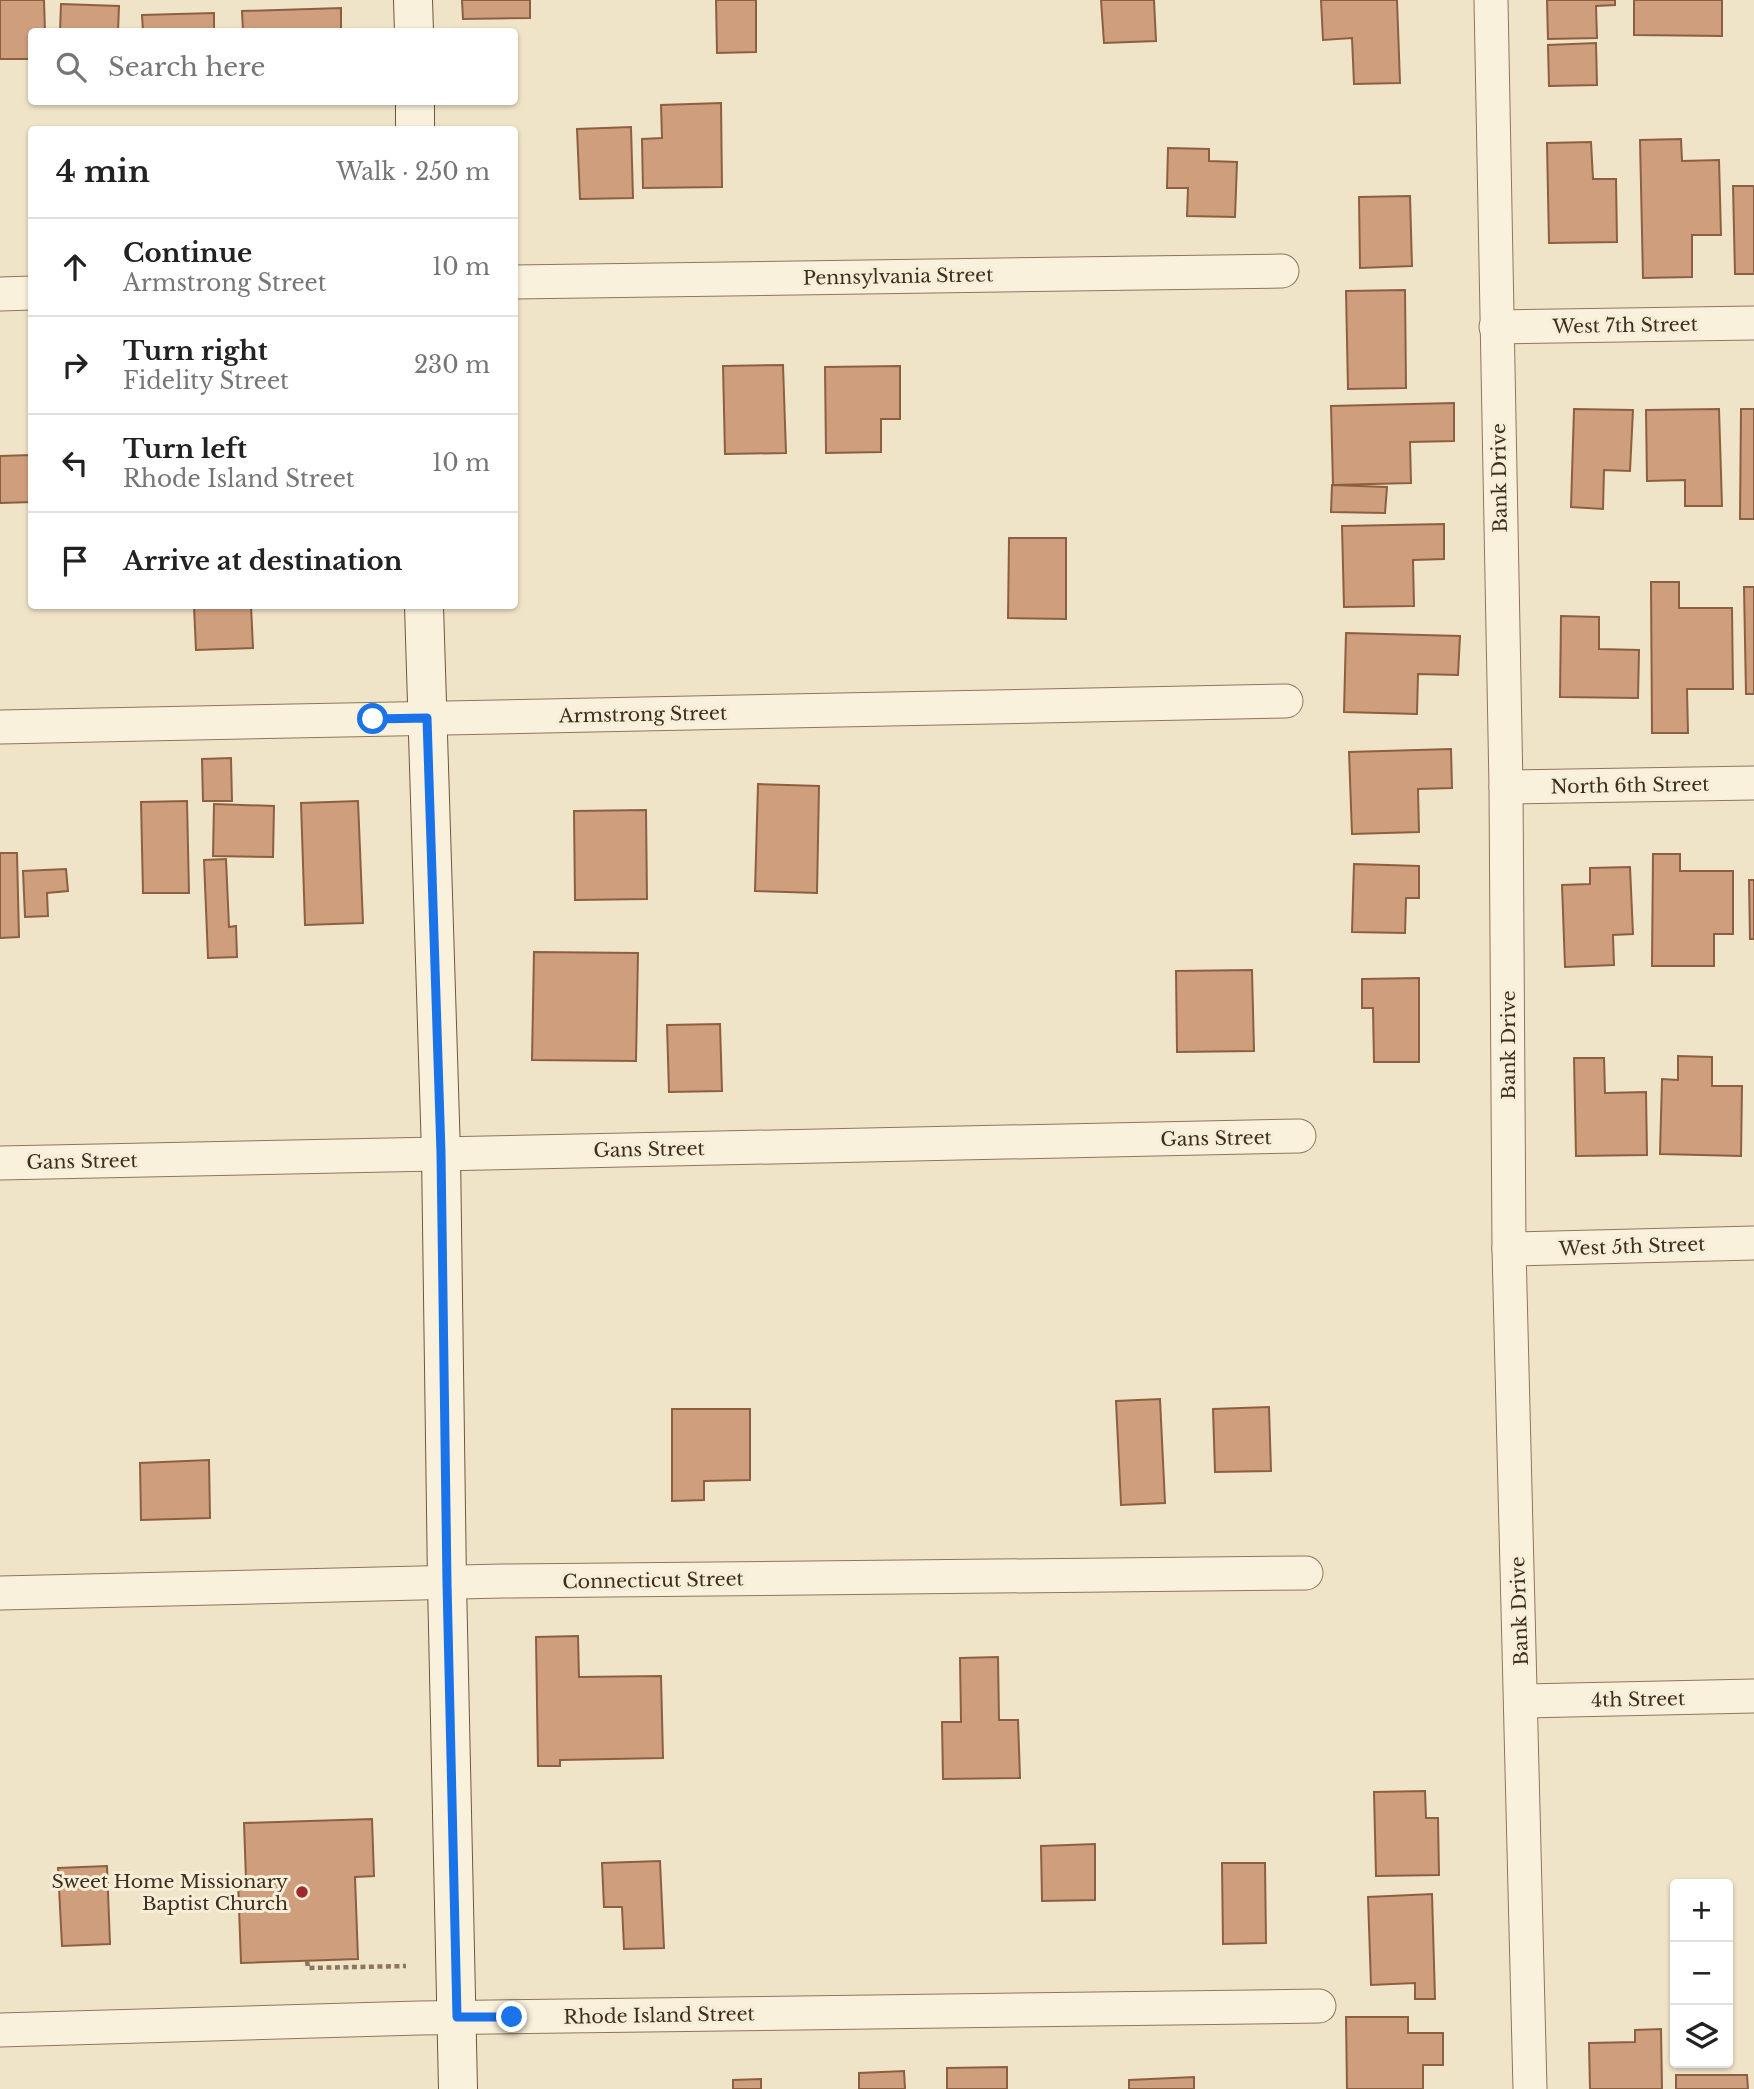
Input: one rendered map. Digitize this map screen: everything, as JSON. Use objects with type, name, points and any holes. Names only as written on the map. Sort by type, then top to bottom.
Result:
[{"type":"main road","points":[[413,0],[414,28]]},
{"type":"main road","points":[[415,105],[415,126]]},
{"type":"main road","points":[[424,609],[441,1153],[458,2089]]},
{"type":"street","name":"Bank Drive","points":[[1491,0],[1506,787],[1509,1250],[1530,2089]]},
{"type":"street","name":"Pennsylvania Street","points":[[518,282],[1282,271]]},
{"type":"street","points":[[0,294],[28,293]]},
{"type":"street","name":"West 7th Street","points":[[1496,327],[1754,323]]},
{"type":"street","name":"Armstrong Street","points":[[0,727],[1286,701]]},
{"type":"street","name":"North 6th Street","points":[[1506,787],[1754,783]]},
{"type":"street","name":"Gans Street","points":[[0,1163],[1299,1136]]},
{"type":"street","name":"West 5th Street","points":[[1509,1250],[1754,1243]]},
{"type":"street","name":"Connecticut Street","points":[[0,1593],[447,1583],[1306,1573]]},
{"type":"street","name":"4th Street","points":[[1521,1701],[1754,1696]]},
{"type":"street","name":"Rhode Island Street","points":[[0,2029],[457,2017],[1319,2006]]},
{"type":"path","points":[[307,1961],[308,1968],[406,1966]]},
{"type":"building","points":[[0,0],[44,0],[45,28],[28,28],[28,59],[0,59]]},
{"type":"building","points":[[462,0],[530,0],[530,18],[463,19]]},
{"type":"building","points":[[716,0],[756,0],[756,52],[717,53]]},
{"type":"building","points":[[1101,0],[1154,0],[1156,41],[1104,43]]},
{"type":"building","points":[[1321,0],[1397,0],[1400,83],[1354,84],[1352,38],[1323,40]]},
{"type":"building","points":[[1547,0],[1615,0],[1615,5],[1596,6],[1597,38],[1548,39]]},
{"type":"building","points":[[1634,0],[1722,0],[1722,36],[1634,35]]},
{"type":"building","points":[[61,4],[119,6],[118,28],[60,28]]},
{"type":"building","points":[[341,8],[341,28],[243,28],[242,11]]},
{"type":"building","points":[[214,13],[214,28],[143,28],[142,15]]},
{"type":"building","points":[[1596,43],[1597,85],[1549,86],[1548,45]]},
{"type":"building","points":[[721,103],[722,187],[643,188],[642,139],[662,138],[661,105]]},
{"type":"building","points":[[631,127],[633,198],[580,199],[577,129]]},
{"type":"building","points":[[1681,139],[1682,161],[1719,160],[1721,235],[1692,235],[1692,277],[1643,278],[1640,140]]},
{"type":"building","points":[[1591,142],[1593,179],[1616,179],[1617,242],[1549,243],[1547,143]]},
{"type":"building","points":[[1168,148],[1209,149],[1209,161],[1237,162],[1235,217],[1187,216],[1188,188],[1167,188]]},
{"type":"building","points":[[1733,186],[1754,186],[1754,274],[1735,274]]},
{"type":"building","points":[[1410,196],[1412,266],[1360,268],[1359,197]]},
{"type":"building","points":[[1405,290],[1406,388],[1348,389],[1346,291]]},
{"type":"building","points":[[783,365],[786,453],[725,454],[723,366]]},
{"type":"building","points":[[900,366],[900,419],[881,419],[881,452],[826,453],[825,367]]},
{"type":"building","points":[[1454,403],[1454,441],[1410,442],[1411,483],[1333,485],[1331,406]]},
{"type":"building","points":[[1574,409],[1633,410],[1630,471],[1604,470],[1603,509],[1571,507]]},
{"type":"building","points":[[1719,409],[1722,506],[1685,506],[1685,480],[1647,481],[1646,410]]},
{"type":"building","points":[[1741,409],[1754,409],[1754,519],[1740,519]]},
{"type":"building","points":[[28,455],[28,502],[0,503],[0,456]]},
{"type":"building","points":[[1332,485],[1387,487],[1385,513],[1331,512]]},
{"type":"building","points":[[1444,524],[1444,559],[1413,560],[1414,606],[1344,607],[1342,526]]},
{"type":"building","points":[[1009,538],[1066,538],[1066,619],[1008,618]]},
{"type":"building","points":[[1651,582],[1679,582],[1679,608],[1732,608],[1733,689],[1687,689],[1688,733],[1652,733]]},
{"type":"building","points":[[1744,587],[1754,587],[1754,694],[1746,694]]},
{"type":"building","points":[[194,609],[251,609],[253,648],[196,650]]},
{"type":"building","points":[[1561,616],[1599,617],[1599,649],[1639,650],[1638,698],[1560,697]]},
{"type":"building","points":[[1346,633],[1460,636],[1458,675],[1418,674],[1417,714],[1344,712]]},
{"type":"building","points":[[1451,749],[1452,788],[1418,789],[1419,832],[1352,834],[1349,752]]},
{"type":"building","points":[[231,758],[232,801],[203,801],[202,759]]},
{"type":"building","points":[[758,784],[819,786],[817,893],[755,891]]},
{"type":"building","points":[[187,801],[189,893],[143,893],[141,802]]},
{"type":"building","points":[[358,801],[363,923],[305,925],[301,803]]},
{"type":"building","points":[[214,804],[274,806],[273,857],[213,856]]},
{"type":"building","points":[[646,810],[647,899],[575,900],[574,811]]},
{"type":"building","points":[[0,853],[17,853],[19,937],[0,938]]},
{"type":"building","points":[[1653,854],[1680,854],[1680,871],[1733,871],[1733,934],[1714,934],[1714,966],[1652,966]]},
{"type":"building","points":[[226,859],[229,927],[236,926],[237,957],[208,958],[204,860]]},
{"type":"building","points":[[1354,864],[1419,866],[1419,898],[1406,898],[1405,933],[1352,932]]},
{"type":"building","points":[[1630,867],[1633,934],[1613,935],[1614,965],[1565,967],[1562,885],[1590,884],[1590,868]]},
{"type":"building","points":[[66,869],[68,891],[47,893],[48,916],[25,917],[23,871]]},
{"type":"building","points":[[1749,880],[1754,880],[1754,939],[1750,939]]},
{"type":"building","points":[[534,952],[638,953],[636,1061],[532,1060]]},
{"type":"building","points":[[1252,970],[1254,1051],[1177,1052],[1176,971]]},
{"type":"building","points":[[1419,978],[1419,1062],[1374,1062],[1373,1008],[1362,1008],[1362,979]]},
{"type":"building","points":[[720,1024],[722,1091],[669,1092],[667,1025]]},
{"type":"building","points":[[1678,1056],[1712,1057],[1712,1086],[1742,1086],[1741,1156],[1660,1154],[1662,1079],[1678,1080]]},
{"type":"building","points":[[1574,1058],[1604,1058],[1605,1093],[1646,1092],[1647,1155],[1576,1156]]},
{"type":"building","points":[[1160,1399],[1165,1503],[1121,1505],[1116,1401]]},
{"type":"building","points":[[1269,1407],[1271,1471],[1215,1472],[1213,1409]]},
{"type":"building","points":[[672,1409],[750,1409],[750,1480],[704,1481],[704,1500],[672,1501]]},
{"type":"building","points":[[209,1460],[210,1518],[141,1520],[140,1463]]},
{"type":"building","points":[[578,1636],[579,1677],[661,1676],[663,1758],[560,1760],[560,1766],[538,1766],[536,1637]]},
{"type":"building","points":[[998,1657],[999,1720],[1018,1720],[1020,1778],[943,1779],[942,1722],[961,1722],[960,1658]]},
{"type":"building","points":[[1425,1791],[1426,1818],[1438,1818],[1439,1875],[1376,1876],[1374,1792]]},
{"type":"building","points":[[372,1819],[374,1876],[355,1877],[358,1959],[241,1963],[238,1880],[246,1879],[244,1823]]},
{"type":"building","points":[[1095,1844],[1095,1900],[1042,1901],[1041,1846]]},
{"type":"building","points":[[660,1861],[664,1948],[624,1949],[622,1907],[604,1907],[602,1863]]},
{"type":"building","points":[[1222,1863],[1265,1863],[1266,1943],[1223,1944]]},
{"type":"building","points":[[107,1866],[110,1944],[62,1946],[58,1868]]},
{"type":"building","points":[[1432,1894],[1435,1999],[1415,1999],[1415,1983],[1371,1985],[1368,1897]]},
{"type":"building","points":[[1346,2017],[1408,2017],[1408,2033],[1443,2033],[1443,2065],[1423,2065],[1423,2089],[1347,2089]]},
{"type":"building","points":[[1661,2029],[1662,2089],[1590,2089],[1589,2043],[1635,2042],[1635,2030]]},
{"type":"building","points":[[1007,2067],[1007,2089],[947,2089],[947,2068]]},
{"type":"building","points":[[904,2071],[905,2089],[859,2089],[859,2073]]},
{"type":"building","points":[[1676,2075],[1747,2075],[1748,2089],[1676,2089]]},
{"type":"building","points":[[1194,2077],[1194,2089],[1129,2089],[1129,2080]]},
{"type":"building","points":[[761,2079],[761,2089],[733,2089],[733,2080]]},
{"type":"place","name":"Sweet Home Missionary Baptist Church","points":[[302,1892]]},
{"type":"route","points":[[373,719],[427,718],[441,1153],[457,2017],[512,2017]]}]
